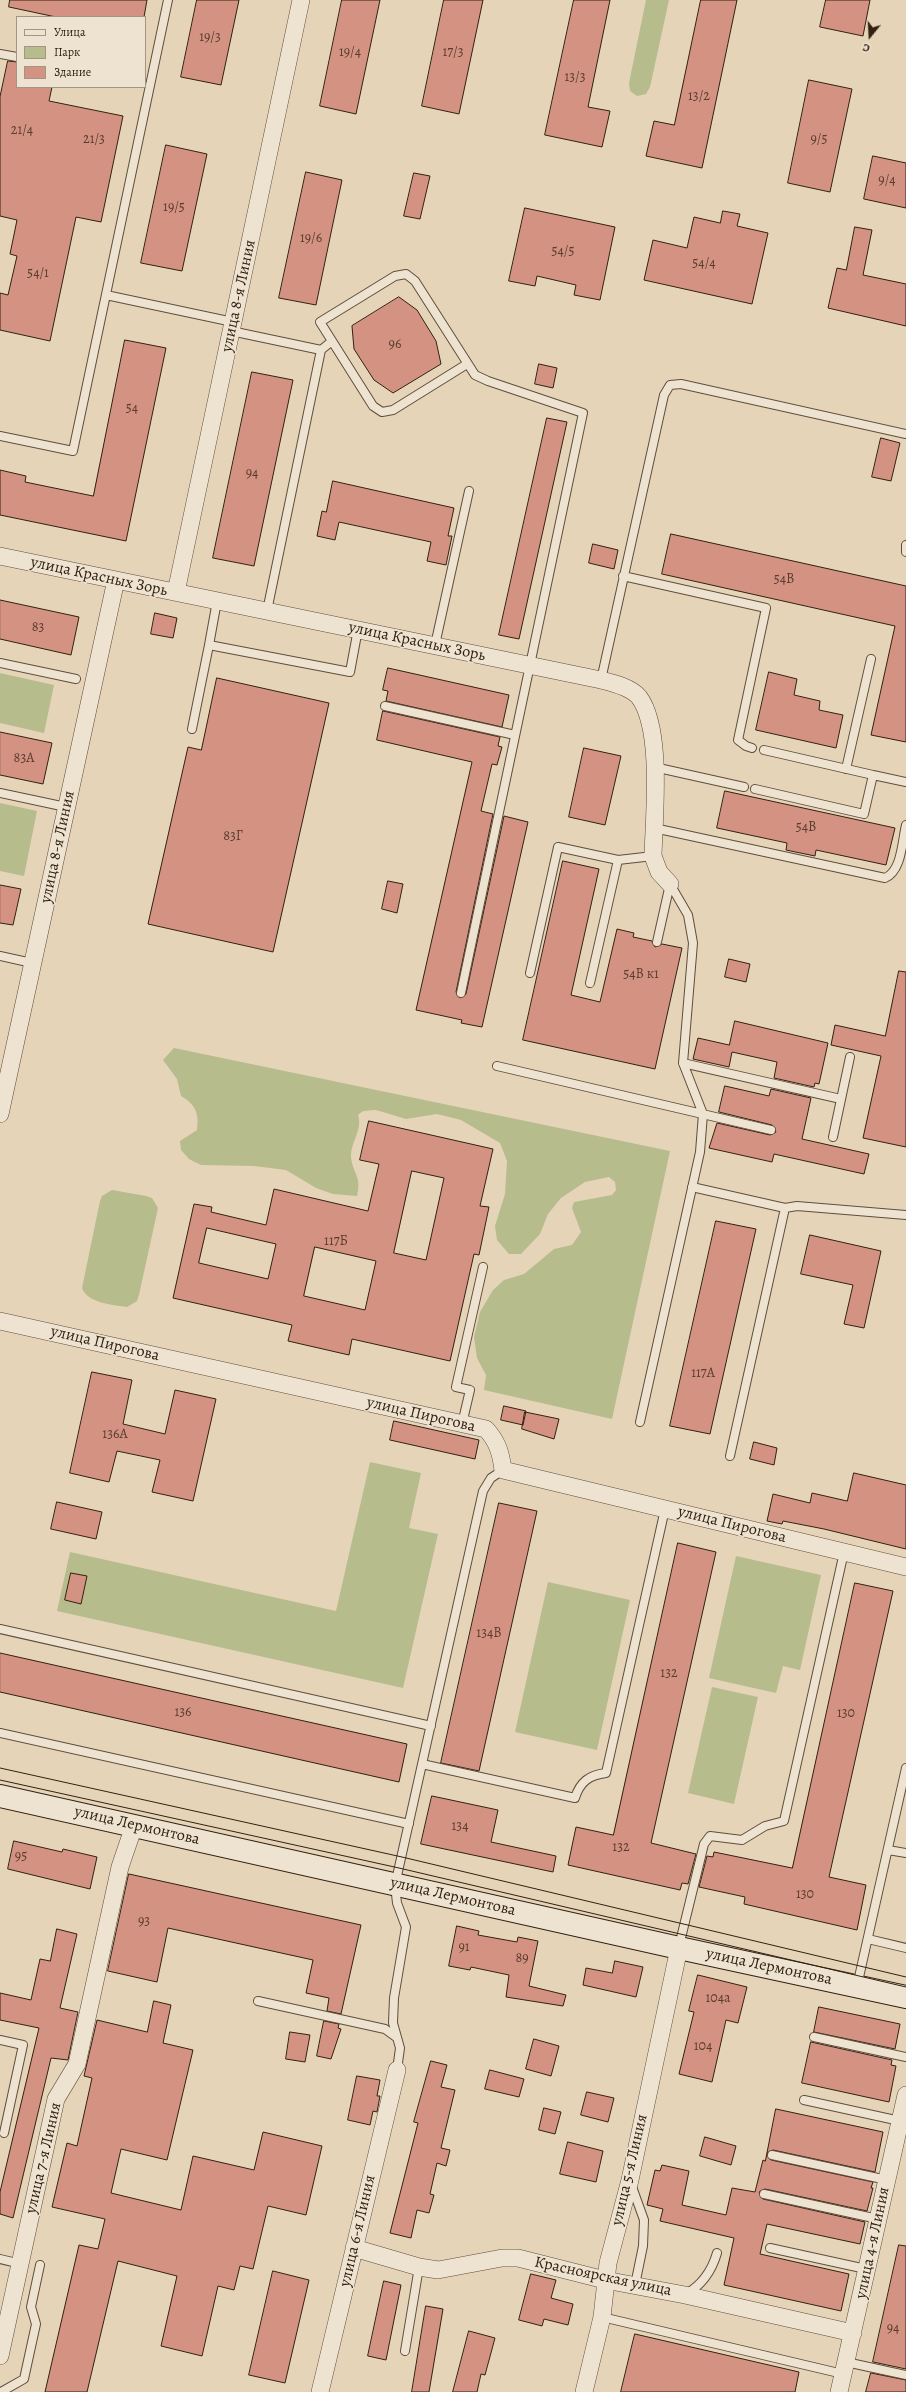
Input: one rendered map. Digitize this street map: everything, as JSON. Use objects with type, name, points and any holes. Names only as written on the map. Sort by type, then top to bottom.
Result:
[{"type":"main road","name":"улица Лермонтова","points":[[0,1796],[679,1948],[906,1997]]},
{"type":"street","name":"улица 8-я Линия","points":[[176,592],[301,0]]},
{"type":"street","name":"улица Красных Зорь","points":[[0,556],[435,645],[601,680],[622,686],[638,696],[649,714],[653,738],[654,767],[653,856],[659,872],[670,884]]},
{"type":"street","name":"улица 8-я Линия","points":[[0,1114],[5,1065],[32,963],[116,580]]},
{"type":"street","name":"улица Пирогова","points":[[0,1321],[486,1430],[491,1434],[501,1454],[503,1470],[906,1567]]},
{"type":"street","name":"улица 7-я Линия","points":[[0,2356],[56,2099],[77,2064],[120,1867],[134,1826]]},
{"type":"street","name":"улица 5-я Линия","points":[[584,2392],[602,2317],[605,2280],[612,2242],[630,2180],[679,1948]]},
{"type":"street","name":"улица 6-я Линия","points":[[320,2392],[397,2070]]},
{"type":"street","name":"улица 4-я Линия","points":[[839,2392],[906,2095]]},
{"type":"street","name":"Красноярская улица","points":[[354,2248],[419,2267],[438,2270],[502,2258],[518,2258],[605,2280],[685,2295],[853,2332]]},
{"type":"lane","points":[[0,436],[73,451],[168,0]]},
{"type":"lane","points":[[0,54],[16,57]]},
{"type":"lane","points":[[461,993],[583,413],[488,381],[475,375],[415,281],[406,274],[395,276],[320,322],[372,406],[382,412],[393,410],[467,364]]},
{"type":"lane","points":[[106,295],[321,350]]},
{"type":"lane","points":[[267,611],[321,350],[332,341]]},
{"type":"lane","points":[[601,680],[664,395],[670,386],[681,384],[906,434]]},
{"type":"lane","points":[[435,645],[469,491]]},
{"type":"lane","points":[[906,545],[906,552]]},
{"type":"lane","points":[[623,576],[766,608],[738,740],[746,746],[752,748]]},
{"type":"lane","points":[[192,729],[217,601]]},
{"type":"lane","points":[[208,645],[350,672],[358,630]]},
{"type":"lane","points":[[846,769],[870,659]]},
{"type":"lane","points":[[0,663],[76,679]]},
{"type":"lane","points":[[385,706],[515,735]]},
{"type":"lane","points":[[764,750],[906,782]]},
{"type":"lane","points":[[654,767],[744,787]]},
{"type":"lane","points":[[755,789],[864,814],[873,775]]},
{"type":"lane","points":[[0,793],[66,807]]},
{"type":"lane","points":[[654,828],[885,878],[890,876],[897,866],[906,825]]},
{"type":"lane","points":[[530,974],[558,846],[618,860],[653,856]]},
{"type":"lane","points":[[590,983],[618,860]]},
{"type":"lane","points":[[657,942],[670,884]]},
{"type":"lane","points":[[640,1422],[700,1152],[703,1114],[683,1063],[693,943],[688,915],[670,884]]},
{"type":"lane","points":[[0,956],[32,963]]},
{"type":"lane","points":[[833,1137],[850,1057]]},
{"type":"lane","points":[[683,1063],[841,1099]]},
{"type":"lane","points":[[497,1066],[771,1130]]},
{"type":"lane","points":[[692,1187],[785,1208],[797,1206],[906,1215]]},
{"type":"lane","points":[[730,1456],[785,1208]]},
{"type":"lane","points":[[462,1424],[470,1390],[456,1387],[483,1266]]},
{"type":"lane","points":[[397,2070],[400,2048],[393,2023],[394,1998],[406,1927],[397,1902],[395,1884],[483,1491],[491,1478],[503,1470]]},
{"type":"lane","points":[[422,1764],[575,1798],[579,1788],[586,1779],[596,1774],[606,1773],[665,1509]]},
{"type":"lane","points":[[679,1948],[704,1844],[710,1836],[742,1840],[766,1826],[784,1820],[844,1552]]},
{"type":"lane","points":[[0,1629],[431,1726]]},
{"type":"lane","points":[[0,1733],[409,1824]]},
{"type":"lane","points":[[857,1986],[906,1768]]},
{"type":"lane","points":[[888,1850],[906,1853]]},
{"type":"lane","points":[[868,1939],[906,1948]]},
{"type":"lane","points":[[258,2001],[385,2029],[396,2037]]},
{"type":"lane","points":[[814,2037],[906,2057]]},
{"type":"lane","points":[[0,2040],[23,2045],[4,2133]]},
{"type":"lane","points":[[804,2100],[900,2121]]},
{"type":"lane","points":[[772,2155],[887,2180]]},
{"type":"lane","points":[[630,2180],[644,2220],[643,2246],[635,2285]]},
{"type":"lane","points":[[764,2194],[878,2219]]},
{"type":"lane","points":[[770,2248],[866,2269]]},
{"type":"lane","points":[[685,2295],[696,2289],[704,2280],[717,2253]]},
{"type":"lane","points":[[0,2259],[21,2264]]},
{"type":"lane","points":[[1,2392],[24,2379],[36,2324],[31,2307],[40,2265]]},
{"type":"lane","points":[[404,2351],[419,2267]]},
{"type":"lane","points":[[602,2317],[845,2368],[906,2375]]},
{"type":"green space","points":[[646,0],[669,0],[650,87],[646,94],[637,96],[630,91],[629,83]]},
{"type":"green space","points":[[0,673],[54,685],[44,733],[0,723]]},
{"type":"green space","points":[[0,803],[37,811],[24,876],[0,871]]},
{"type":"green space","points":[[174,1048],[670,1151],[612,1419],[484,1390],[486,1375],[477,1358],[474,1337],[480,1312],[493,1290],[504,1280],[524,1274],[554,1249],[572,1245],[581,1232],[572,1208],[574,1202],[612,1195],[616,1190],[615,1182],[609,1177],[585,1182],[561,1198],[548,1214],[540,1234],[521,1254],[509,1254],[497,1240],[495,1226],[505,1194],[507,1161],[500,1143],[461,1120],[437,1114],[406,1119],[376,1110],[363,1111],[358,1115],[359,1126],[351,1152],[352,1163],[358,1179],[357,1196],[333,1194],[316,1188],[286,1170],[254,1166],[201,1165],[189,1159],[181,1150],[180,1141],[197,1130],[197,1114],[193,1106],[181,1096],[177,1079],[163,1060]]},
{"type":"green space","points":[[112,1190],[152,1198],[158,1208],[139,1295],[137,1301],[127,1307],[95,1300],[89,1297],[82,1288],[100,1201],[102,1196]]},
{"type":"green space","points":[[370,1462],[421,1473],[409,1528],[438,1534],[403,1688],[57,1611],[70,1552],[336,1611]]},
{"type":"green space","points":[[736,1556],[821,1575],[800,1670],[783,1666],[776,1693],[709,1678]]},
{"type":"green space","points":[[548,1582],[630,1600],[597,1750],[515,1732]]},
{"type":"green space","points":[[712,1687],[758,1697],[734,1804],[688,1793]]},
{"type":"building","points":[[10,0],[147,0],[144,16],[51,16],[9,7]]},
{"type":"building","points":[[197,0],[239,0],[221,85],[181,77]]},
{"type":"building","points":[[342,0],[380,0],[356,114],[320,106]]},
{"type":"building","points":[[444,0],[483,0],[459,114],[422,106]]},
{"type":"building","points":[[574,0],[610,0],[588,107],[610,111],[602,147],[545,135]]},
{"type":"building","points":[[701,0],[737,0],[702,168],[646,156],[654,121],[674,125]]},
{"type":"building","points":[[826,0],[870,0],[863,36],[820,27]]},
{"type":"building","points":[[8,61],[16,62],[16,88],[52,88],[49,101],[123,116],[101,222],[76,217],[50,341],[0,330],[0,293],[8,295],[17,256],[10,254],[17,220],[0,216],[0,97]]},
{"type":"building","points":[[809,80],[852,89],[830,192],[788,183]]},
{"type":"building","points":[[166,145],[207,154],[182,271],[141,263]]},
{"type":"building","points":[[873,156],[906,163],[906,208],[864,199]]},
{"type":"building","points":[[306,172],[342,180],[316,305],[279,298]]},
{"type":"building","points":[[414,173],[430,176],[420,219],[404,216]]},
{"type":"building","points":[[525,208],[615,227],[600,300],[574,295],[576,285],[537,276],[535,286],[509,281]]},
{"type":"building","points":[[723,211],[740,214],[737,226],[768,233],[752,304],[644,280],[653,240],[687,248],[694,217],[720,223]]},
{"type":"building","points":[[855,227],[872,230],[863,275],[906,284],[906,326],[828,308],[837,268],[846,270]]},
{"type":"building","points":[[399,297],[417,310],[436,341],[441,364],[393,393],[374,380],[354,349],[352,326]]},
{"type":"building","points":[[125,340],[166,348],[126,541],[0,515],[0,470],[26,476],[25,482],[93,496]]},
{"type":"building","points":[[539,364],[557,368],[553,388],[535,384]]},
{"type":"building","points":[[252,372],[293,380],[254,566],[213,558]]},
{"type":"building","points":[[547,418],[567,422],[519,639],[499,635]]},
{"type":"building","points":[[881,438],[900,443],[891,481],[872,477]]},
{"type":"building","points":[[333,481],[454,508],[448,536],[452,536],[446,565],[427,561],[431,542],[339,522],[335,540],[317,536],[322,511],[326,512]]},
{"type":"building","points":[[671,534],[906,586],[906,742],[871,735],[895,626],[662,574]]},
{"type":"building","points":[[593,544],[618,550],[614,569],[589,563]]},
{"type":"building","points":[[0,600],[79,617],[71,655],[0,639]]},
{"type":"building","points":[[155,613],[177,618],[173,638],[151,634]]},
{"type":"building","points":[[388,668],[509,695],[502,727],[386,701],[388,691],[383,690]]},
{"type":"building","points":[[769,672],[797,679],[794,695],[820,701],[819,710],[843,715],[836,748],[756,730]]},
{"type":"building","points":[[217,678],[329,703],[273,952],[148,924],[188,747],[201,750]]},
{"type":"building","points":[[383,711],[500,737],[498,746],[502,747],[497,765],[492,764],[481,811],[493,814],[456,992],[460,998],[466,994],[504,816],[528,822],[482,1027],[461,1023],[462,1020],[416,1010],[472,762],[377,740]]},
{"type":"building","points":[[0,732],[52,743],[43,784],[0,775]]},
{"type":"building","points":[[584,748],[621,756],[605,825],[569,817]]},
{"type":"building","points":[[725,791],[895,828],[886,865],[816,850],[815,856],[786,850],[787,843],[717,828]]},
{"type":"building","points":[[563,861],[599,869],[571,995],[600,1002],[617,929],[634,933],[633,937],[652,941],[655,947],[662,944],[682,948],[655,1069],[523,1040]]},
{"type":"building","points":[[388,881],[403,884],[397,913],[382,909]]},
{"type":"building","points":[[0,885],[21,889],[13,925],[0,923]]},
{"type":"building","points":[[729,959],[750,964],[746,982],[725,977]]},
{"type":"building","points":[[899,971],[906,972],[906,1147],[863,1138],[881,1056],[831,1045],[835,1025],[885,1036]]},
{"type":"building","points":[[735,1021],[828,1043],[819,1084],[815,1083],[814,1087],[774,1078],[777,1062],[732,1052],[729,1067],[693,1059],[698,1038],[729,1045]]},
{"type":"building","points":[[725,1086],[769,1096],[771,1089],[811,1098],[802,1139],[869,1154],[864,1174],[774,1154],[772,1162],[709,1148],[717,1123],[770,1135],[776,1132],[772,1125],[719,1112]]},
{"type":"building","points":[[369,1121],[493,1149],[480,1206],[489,1207],[479,1255],[474,1254],[450,1361],[352,1339],[349,1355],[288,1341],[292,1325],[173,1298],[194,1204],[212,1207],[211,1212],[266,1225],[274,1189],[368,1211],[379,1164],[360,1160]],"holes":[[[412,1171],[444,1178],[426,1260],[394,1253]],[[207,1228],[276,1244],[268,1279],[199,1263]],[[315,1247],[376,1261],[365,1310],[304,1296]]]},
{"type":"building","points":[[716,1221],[756,1229],[710,1434],[670,1426]]},
{"type":"building","points":[[810,1235],[881,1251],[864,1328],[844,1324],[853,1285],[801,1274]]},
{"type":"building","points":[[92,1372],[132,1380],[123,1424],[165,1434],[175,1390],[216,1399],[193,1501],[152,1492],[160,1460],[117,1451],[109,1482],[70,1473]]},
{"type":"building","points":[[504,1406],[526,1411],[523,1425],[501,1420]]},
{"type":"building","points":[[525,1412],[559,1419],[554,1439],[522,1429]]},
{"type":"building","points":[[394,1421],[479,1440],[475,1459],[390,1440]]},
{"type":"building","points":[[754,1442],[777,1448],[774,1465],[750,1459]]},
{"type":"building","points":[[854,1473],[906,1485],[906,1549],[824,1529],[783,1521],[782,1524],[767,1521],[773,1494],[810,1503],[812,1493],[847,1501]]},
{"type":"building","points":[[57,1502],[102,1512],[96,1539],[51,1529]]},
{"type":"building","points":[[499,1503],[537,1511],[479,1771],[441,1763]]},
{"type":"building","points":[[678,1543],[716,1552],[651,1843],[696,1854],[688,1884],[682,1883],[680,1890],[568,1865],[576,1827],[613,1835]]},
{"type":"building","points":[[71,1573],[87,1576],[81,1604],[65,1600]]},
{"type":"building","points":[[855,1583],[893,1591],[829,1877],[866,1885],[857,1930],[744,1904],[745,1897],[699,1887],[707,1856],[713,1857],[714,1852],[792,1868]]},
{"type":"building","points":[[0,1653],[407,1744],[399,1782],[0,1692]]},
{"type":"building","points":[[432,1796],[498,1810],[491,1842],[556,1856],[553,1872],[421,1844]]},
{"type":"building","points":[[14,1841],[62,1852],[63,1849],[97,1857],[90,1889],[8,1869]]},
{"type":"building","points":[[129,1874],[361,1925],[341,2014],[327,2011],[329,1998],[306,1993],[313,1960],[168,1928],[157,1982],[108,1971]]},
{"type":"building","points":[[457,1926],[479,1931],[478,1935],[517,1942],[518,1937],[538,1941],[529,1986],[566,1995],[563,2006],[506,1997],[509,1975],[471,1967],[470,1970],[449,1966]]},
{"type":"building","points":[[57,1929],[77,1934],[60,2008],[78,2012],[68,2060],[51,2058],[13,2218],[0,2214],[0,2192],[39,2028],[0,2020],[0,1993],[31,2000],[40,1959],[50,1961]]},
{"type":"building","points":[[615,1961],[643,1967],[636,1997],[583,1985],[586,1968],[612,1973]]},
{"type":"building","points":[[698,1975],[747,1987],[738,2023],[726,2020],[712,2082],[679,2074],[694,2012],[689,2011]]},
{"type":"building","points":[[154,2001],[171,2005],[163,2043],[193,2050],[167,2160],[121,2149],[111,2193],[181,2210],[193,2156],[254,2170],[263,2132],[322,2146],[306,2215],[268,2206],[253,2269],[240,2266],[234,2290],[218,2286],[202,2356],[161,2346],[177,2276],[118,2261],[87,2392],[45,2392],[79,2245],[98,2249],[105,2219],[52,2207],[67,2143],[77,2146],[92,2078],[84,2076],[97,2020],[147,2032]]},
{"type":"building","points":[[819,2007],[900,2024],[895,2049],[814,2032]]},
{"type":"building","points":[[324,2021],[339,2024],[338,2028],[341,2029],[331,2059],[317,2056]]},
{"type":"building","points":[[290,2032],[310,2035],[305,2062],[286,2059]]},
{"type":"building","points":[[534,2039],[559,2046],[551,2076],[526,2069]]},
{"type":"building","points":[[811,2042],[892,2060],[891,2065],[896,2066],[889,2102],[802,2083]]},
{"type":"building","points":[[431,2061],[447,2065],[441,2087],[455,2090],[441,2148],[450,2150],[446,2166],[437,2163],[430,2194],[434,2195],[429,2213],[417,2210],[411,2238],[390,2233],[418,2123],[414,2122]]},
{"type":"building","points":[[490,2070],[524,2079],[519,2097],[485,2089]]},
{"type":"building","points":[[357,2076],[380,2080],[377,2096],[380,2096],[377,2112],[373,2111],[370,2125],[348,2120]]},
{"type":"building","points":[[587,2092],[614,2098],[608,2122],[581,2115]]},
{"type":"building","points":[[544,2108],[561,2112],[555,2134],[539,2130]]},
{"type":"building","points":[[776,2109],[883,2132],[875,2172],[773,2150],[767,2153],[771,2160],[873,2182],[871,2188],[873,2188],[867,2211],[765,2189],[759,2192],[763,2199],[865,2222],[860,2244],[767,2224],[760,2254],[849,2274],[841,2311],[724,2285],[734,2238],[660,2221],[663,2209],[647,2205],[655,2170],[660,2171],[662,2165],[689,2171],[682,2205],[726,2215],[732,2188],[755,2192],[763,2160],[765,2161]]},
{"type":"building","points":[[705,2137],[736,2146],[731,2165],[700,2156]]},
{"type":"building","points":[[568,2142],[603,2151],[596,2182],[560,2174]]},
{"type":"building","points":[[899,2245],[906,2246],[906,2369],[873,2362]]},
{"type":"building","points":[[273,2271],[309,2280],[285,2383],[249,2375]]},
{"type":"building","points":[[531,2274],[556,2280],[551,2298],[573,2304],[568,2325],[544,2319],[542,2326],[519,2320]]},
{"type":"building","points":[[384,2281],[401,2285],[386,2360],[368,2356]]},
{"type":"building","points":[[426,2306],[443,2309],[429,2392],[412,2392]]},
{"type":"building","points":[[469,2331],[495,2338],[485,2375],[481,2374],[477,2392],[453,2392]]},
{"type":"building","points":[[635,2334],[799,2372],[795,2392],[621,2392]]},
{"type":"building","points":[[871,2373],[906,2380],[906,2392],[866,2392]]},
{"type":"tram line","points":[[0,1768],[402,1857],[906,1977]]},
{"type":"tram line","points":[[0,1780],[399,1868],[906,1987]]}]
